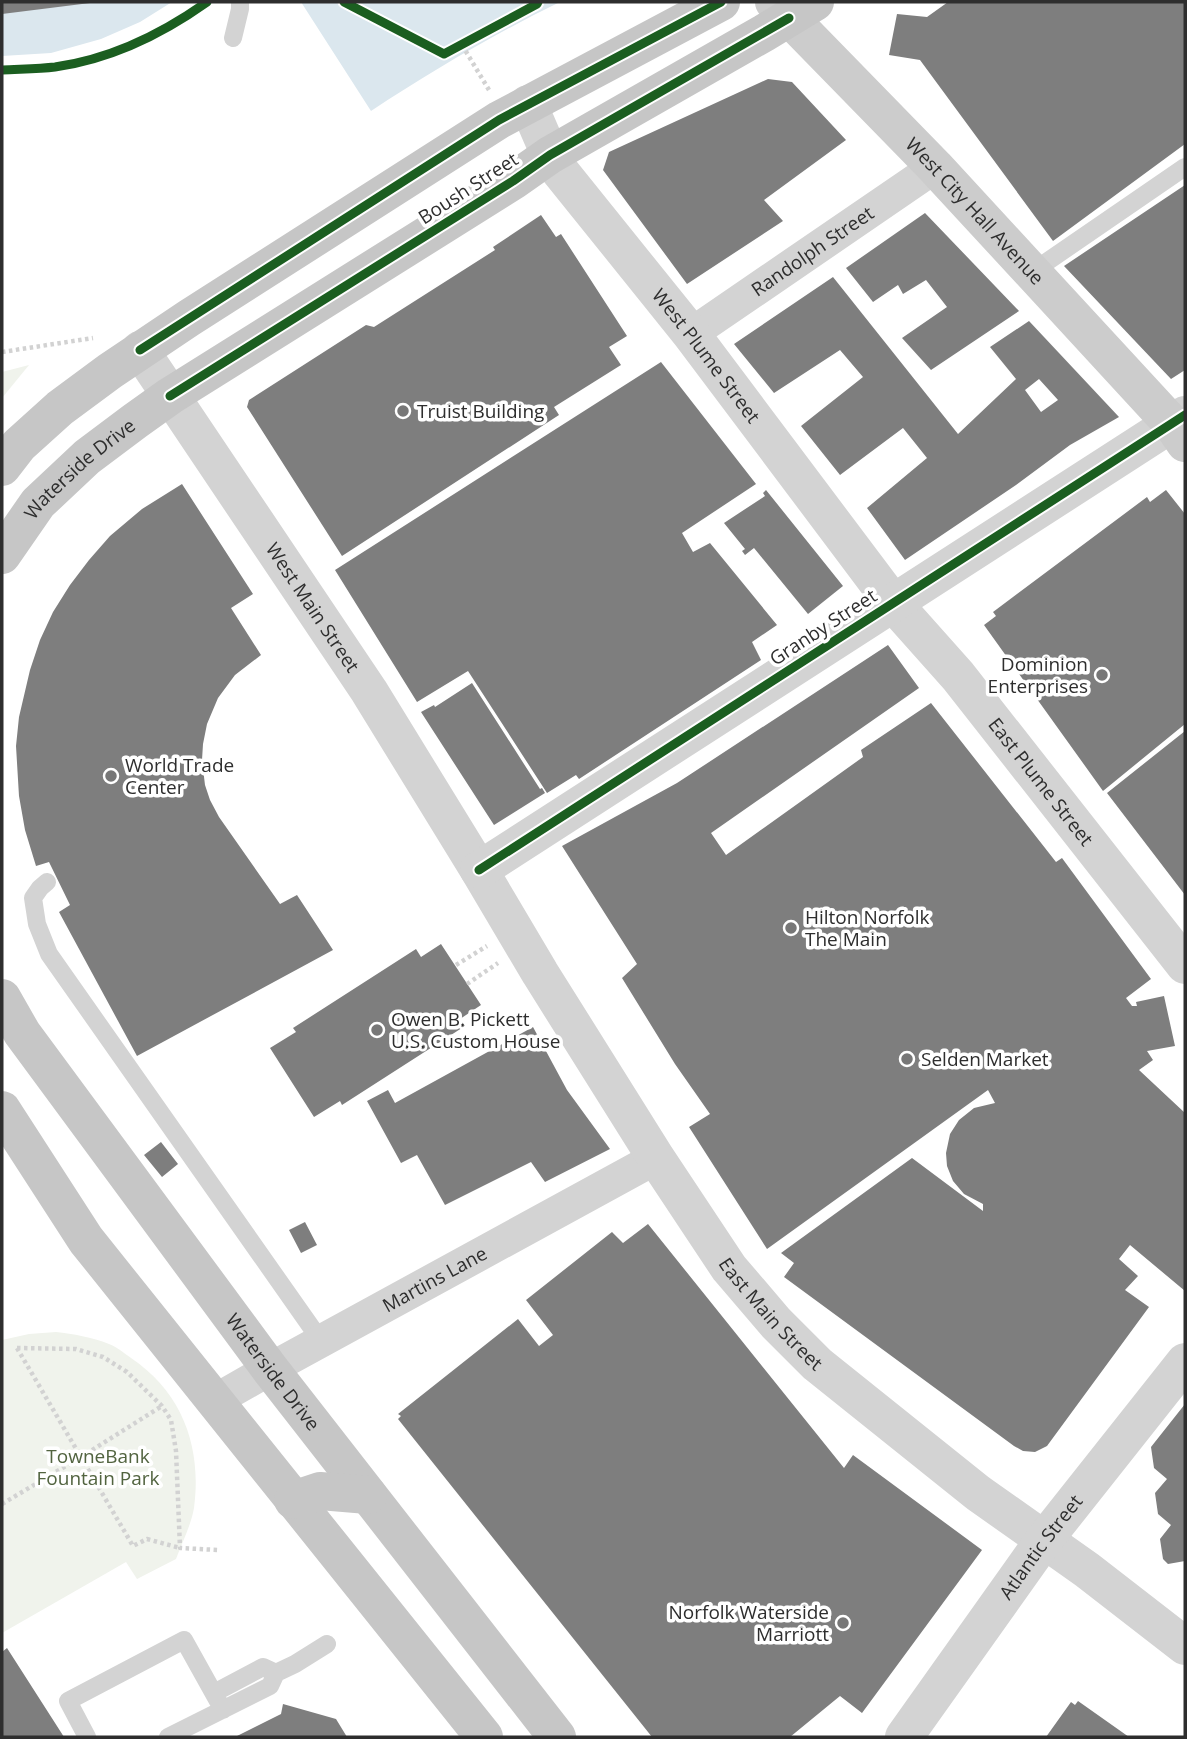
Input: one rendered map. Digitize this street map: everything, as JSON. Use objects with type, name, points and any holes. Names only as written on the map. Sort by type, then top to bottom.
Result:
[{"type":"main road","name":"Boush Street","points":[[140,350],[499,120],[721,2]]},
{"type":"main road","name":"Boush Street","points":[[170,396],[513,181],[550,155],[792,7]]},
{"type":"main road","name":"West City Hall Avenue","points":[[792,7],[1032,272],[1182,428]]},
{"type":"main road","points":[[2,467],[19,445],[60,408],[140,350]]},
{"type":"main road","name":"Waterside Drive","points":[[2,555],[38,503],[86,457],[170,396]]},
{"type":"main road","name":"Waterside Drive","points":[[2,998],[22,1033],[270,1369],[557,1737]]},
{"type":"main road","points":[[2,1110],[86,1240],[484,1737]]},
{"type":"main road","points":[[293,1500],[320,1491],[368,1495]]},
{"type":"street","name":"West Plume Street","points":[[528,104],[559,170],[691,334],[892,603]]},
{"type":"street","name":"Randolph Street","points":[[691,334],[935,167]]},
{"type":"street","name":"West Main Street","points":[[140,350],[369,691],[479,870]]},
{"type":"street","name":"Granby Street","points":[[479,870],[892,603],[1182,428]]},
{"type":"street","name":"East Plume Street","points":[[892,603],[958,676],[1185,965]]},
{"type":"street","name":"East Main Street","points":[[479,870],[540,974],[656,1158],[729,1268],[776,1323],[817,1364],[978,1493],[1087,1570],[1185,1646]]},
{"type":"street","name":"Martins Lane","points":[[214,1401],[656,1158]]},
{"type":"street","name":"Atlantic Street","points":[[904,1737],[1044,1540],[1185,1362]]},
{"type":"lane","points":[[233,38],[240,2]]},
{"type":"lane","points":[[1032,272],[1185,167]]},
{"type":"lane","points":[[47,882],[33,898],[37,925],[49,954],[321,1341]]},
{"type":"lane","points":[[87,1737],[68,1701],[184,1640],[223,1710]]},
{"type":"lane","points":[[168,1737],[270,1686],[276,1673],[327,1644]]},
{"type":"lane","points":[[214,1693],[262,1667],[276,1673]]},
{"type":"path","points":[[472,39],[457,47],[490,90]]},
{"type":"path","points":[[2,352],[93,338]]},
{"type":"path","points":[[456,965],[487,946]]},
{"type":"path","points":[[467,984],[498,963]]},
{"type":"path","points":[[180,1548],[176,1451],[171,1420],[162,1406],[127,1372],[103,1357],[76,1349],[12,1346],[133,1546],[147,1539],[180,1548],[218,1550]]},
{"type":"path","points":[[2,1504],[162,1406]]},
{"type":"green space","points":[[29,365],[2,398],[2,372]]},
{"type":"green space","name":"TowneBank Fountain Park","points":[[56,1332],[112,1345],[149,1372],[164,1388],[176,1405],[191,1443],[195,1464],[194,1508],[176,1559],[137,1579],[126,1562],[2,1633],[2,1340]]},
{"type":"shaded area","points":[[2,2],[172,2],[140,22],[101,39],[51,53],[2,56]]},
{"type":"shaded area","points":[[301,2],[560,2],[464,54],[371,111]]},
{"type":"building","points":[[2,2],[90,2],[90,3],[2,14]]},
{"type":"building","points":[[948,2],[1185,2],[1185,144],[1053,241],[920,60],[889,55],[897,14],[927,17]]},
{"type":"building","points":[[768,79],[792,82],[846,140],[764,200],[783,221],[687,284],[603,170],[609,152]]},
{"type":"building","points":[[1185,185],[1185,370],[1171,379],[1064,266]]},
{"type":"building","points":[[925,213],[1019,311],[931,370],[902,338],[947,307],[926,280],[903,294],[898,285],[873,302],[846,268]]},
{"type":"building","name":"Truist Building","points":[[541,215],[556,237],[561,234],[627,336],[609,347],[621,365],[554,407],[559,415],[342,556],[247,407],[249,400],[366,325],[374,327],[495,250],[493,247]]},
{"type":"building","points":[[833,277],[958,434],[1016,379],[990,347],[1029,321],[1119,417],[1070,445],[905,560],[867,508],[927,458],[903,428],[840,475],[801,426],[863,377],[840,350],[774,393],[734,344]],"holes":[[[1039,379],[1058,400],[1041,412],[1025,390]]]},
{"type":"building","points":[[661,362],[756,484],[682,533],[693,552],[710,543],[777,625],[752,642],[761,660],[579,779],[576,775],[547,793],[468,671],[417,702],[335,570]]},
{"type":"building","name":"World Trade Center","points":[[182,484],[253,594],[231,608],[261,655],[235,675],[218,698],[207,724],[203,744],[205,785],[219,817],[280,904],[297,895],[333,950],[137,1056],[59,912],[70,905],[49,862],[36,866],[25,830],[19,796],[16,746],[19,717],[40,640],[70,585],[110,536],[142,509]]},
{"type":"building","points":[[766,490],[843,586],[808,614],[754,548],[745,555],[742,551],[745,549],[724,523],[765,496],[763,493]]},
{"type":"building","name":"Dominion Enterprises","points":[[1166,490],[1185,514],[1185,724],[1103,791],[984,625],[996,616],[993,612],[1147,497],[1150,502]]},
{"type":"building","points":[[888,645],[919,688],[711,833],[726,855],[863,757],[861,750],[931,703],[1056,862],[1062,858],[1151,979],[1126,998],[1132,1006],[1137,1006],[1136,1002],[1164,996],[1175,1046],[1147,1051],[1153,1060],[1139,1070],[1185,1113],[1185,1291],[1130,1245],[1119,1259],[1138,1276],[1125,1290],[1149,1307],[1047,1446],[1035,1452],[1023,1451],[1014,1446],[784,1277],[794,1263],[781,1253],[912,1158],[983,1211],[983,1204],[964,1194],[953,1181],[947,1166],[946,1153],[950,1134],[959,1120],[974,1108],[995,1103],[988,1090],[767,1249],[689,1127],[710,1114],[675,1064],[622,978],[637,964],[562,846],[677,783]]},
{"type":"building","points":[[472,683],[545,793],[494,825],[421,712],[434,705],[435,707]]},
{"type":"building","points":[[1185,731],[1185,895],[1107,793]]},
{"type":"building","name":"Owen B. Pickett U.S. Custom House","points":[[441,944],[481,1005],[460,1019],[465,1026],[342,1105],[340,1101],[314,1117],[270,1048],[296,1032],[293,1028],[416,949],[421,957]]},
{"type":"building","points":[[533,1027],[567,1090],[610,1149],[545,1182],[531,1162],[445,1205],[417,1155],[401,1163],[367,1101],[388,1090],[395,1103]]},
{"type":"building","points":[[161,1142],[178,1164],[162,1177],[144,1155]]},
{"type":"building","points":[[305,1222],[317,1245],[301,1253],[289,1230]]},
{"type":"building","points":[[648,1224],[844,1468],[853,1455],[982,1550],[862,1713],[840,1696],[790,1737],[652,1737],[398,1419],[401,1416],[398,1414],[518,1319],[539,1346],[553,1335],[526,1300],[612,1232],[623,1243]]},
{"type":"building","points":[[1185,1404],[1185,1561],[1168,1564],[1163,1559],[1160,1539],[1171,1525],[1158,1514],[1155,1493],[1167,1479],[1154,1468],[1151,1447]]},
{"type":"building","points":[[7,1648],[64,1737],[2,1737],[2,1652]]},
{"type":"building","points":[[1078,1701],[1129,1737],[1046,1737],[1071,1702],[1075,1705]]},
{"type":"building","points":[[283,1704],[336,1719],[347,1737],[235,1737],[281,1714]]},
{"type":"cycle path","points":[[2,70],[55,67],[96,58],[154,35],[207,2]]},
{"type":"cycle path","points":[[344,2],[444,54],[538,2]]},
{"type":"cycle path","points":[[140,350],[499,120],[721,2]]},
{"type":"cycle path","points":[[170,396],[513,181],[550,155],[789,18]]},
{"type":"cycle path","points":[[479,870],[1185,415]]},
{"type":"place","name":"Truist Building","points":[[403,411]]},
{"type":"place","name":"Dominion Enterprises","points":[[1102,675]]},
{"type":"place","name":"World Trade Center","points":[[111,776]]},
{"type":"place","name":"Hilton Norfolk The Main","points":[[791,928]]},
{"type":"place","name":"Owen B. Pickett U.S. Custom House","points":[[377,1030]]},
{"type":"place","name":"Selden Market","points":[[907,1059]]},
{"type":"place","name":"Norfolk Waterside Marriott","points":[[843,1623]]}]
